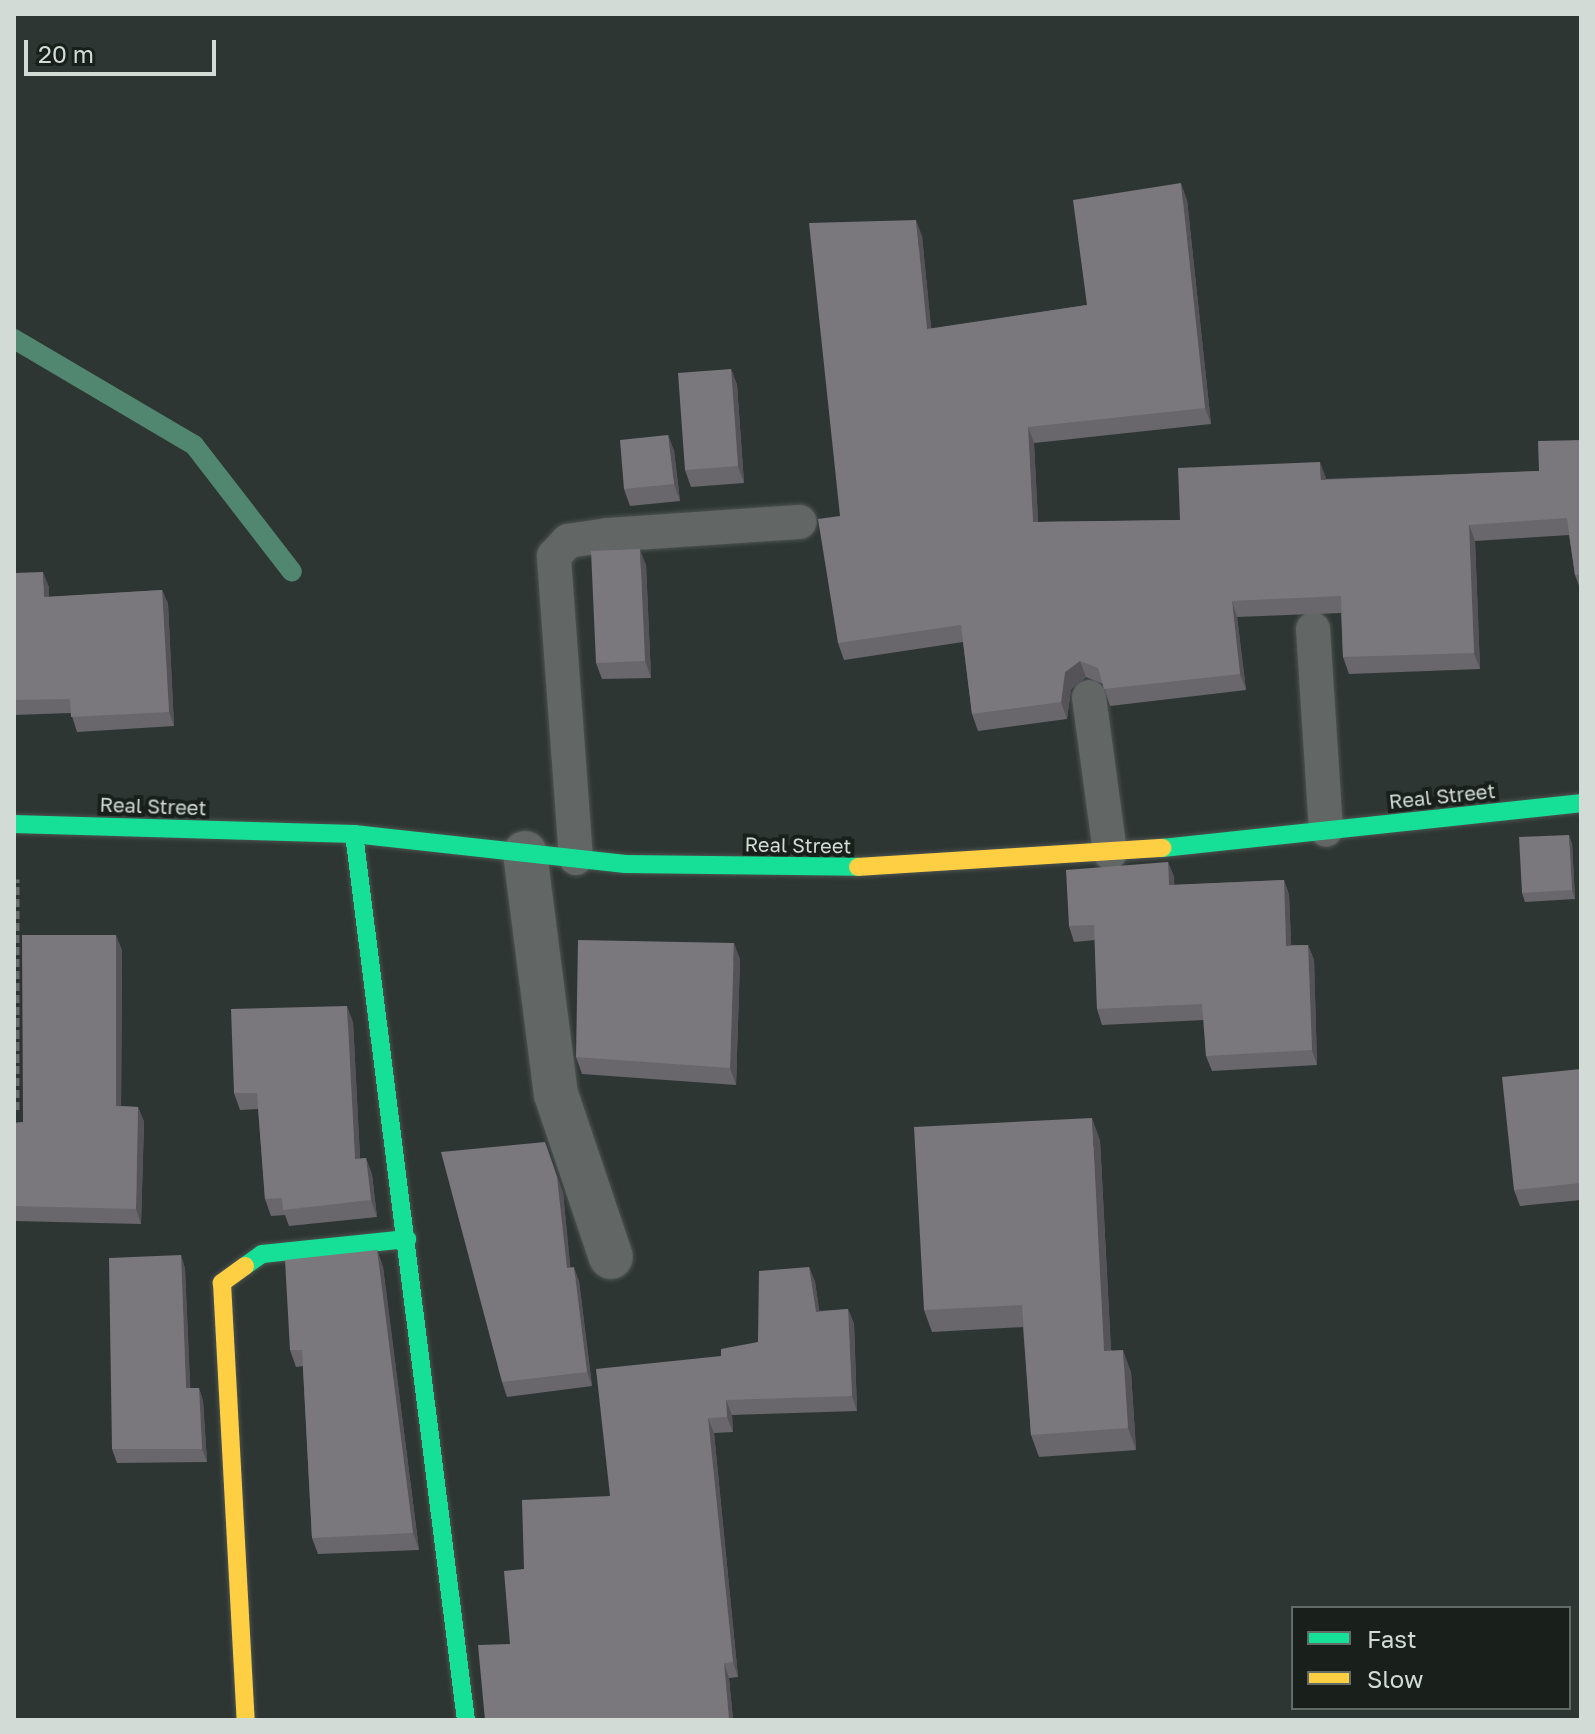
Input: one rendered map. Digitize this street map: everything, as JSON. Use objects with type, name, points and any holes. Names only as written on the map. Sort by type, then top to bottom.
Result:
[{"type":"street","name":"Real Street","points":[[16,824],[354,834],[576,858],[849,868],[1110,853],[1581,803]]},
{"type":"street","points":[[354,834],[466,1720]]},
{"type":"street","points":[[525,853],[556,1094],[611,1257]]},
{"type":"street","points":[[246,1720],[222,1283],[262,1254],[407,1239]]},
{"type":"lane","points":[[576,858],[554,556],[568,541],[608,535],[800,522]]},
{"type":"lane","points":[[1313,629],[1326,830]]},
{"type":"lane","points":[[1089,697],[1110,853]]},
{"type":"path","points":[[16,824],[17,1110]]},
{"type":"building","points":[[1181,183],[1205,408],[1028,427],[1033,522],[1180,520],[1178,468],[1320,462],[1321,480],[1539,471],[1538,441],[1581,440],[1581,574],[1575,575],[1567,518],[1469,525],[1474,653],[1343,657],[1341,596],[1232,601],[1240,674],[1104,689],[1098,668],[1080,661],[1065,672],[1061,702],[972,714],[961,625],[838,643],[818,519],[840,516],[809,223],[916,220],[927,329],[1087,305],[1073,200]]},
{"type":"building","points":[[731,369],[738,466],[685,470],[678,373]]},
{"type":"building","points":[[668,435],[674,484],[624,489],[620,440]]},
{"type":"building","points":[[640,549],[645,661],[596,663],[591,551]]},
{"type":"building","points":[[43,572],[44,597],[162,590],[169,712],[71,717],[70,699],[14,700],[14,573]]},
{"type":"building","points":[[1569,835],[1572,890],[1522,893],[1519,837]]},
{"type":"building","points":[[1168,862],[1169,885],[1284,880],[1286,946],[1308,945],[1312,1050],[1206,1056],[1202,1004],[1097,1009],[1094,925],[1069,926],[1066,870]]},
{"type":"building","points":[[22,935],[116,935],[116,1106],[138,1107],[136,1209],[14,1206],[14,1123],[23,1122]]},
{"type":"building","points":[[578,940],[734,943],[730,1068],[576,1057]]},
{"type":"building","points":[[347,1006],[355,1159],[366,1158],[371,1200],[283,1210],[282,1198],[265,1199],[257,1093],[234,1093],[231,1009]]},
{"type":"building","points":[[1581,1069],[1581,1183],[1514,1190],[1502,1077]]},
{"type":"building","points":[[1092,1118],[1104,1351],[1123,1350],[1128,1428],[1031,1435],[1022,1305],[924,1310],[914,1127]]},
{"type":"building","points":[[545,1142],[557,1177],[567,1268],[574,1267],[587,1372],[502,1382],[441,1152]]},
{"type":"building","points":[[377,1250],[413,1533],[312,1538],[302,1350],[290,1350],[285,1260]]},
{"type":"building","points":[[181,1255],[186,1388],[199,1388],[202,1449],[112,1449],[109,1258]]},
{"type":"building","points":[[809,1267],[816,1312],[848,1309],[852,1396],[726,1400],[727,1417],[708,1418],[733,1662],[724,1663],[729,1720],[485,1720],[478,1645],[510,1644],[504,1571],[524,1569],[522,1500],[610,1496],[596,1369],[721,1356],[721,1349],[758,1342],[759,1271]]},
{"type":"waterway","points":[[14,339],[194,445],[292,572]]},
{"type":"traffic: fast","points":[[1162,848],[1581,803]]},
{"type":"traffic: fast","points":[[14,824],[354,834],[625,864],[858,867]]},
{"type":"traffic: fast","points":[[354,834],[466,1720]]},
{"type":"traffic: fast","points":[[245,1266],[262,1254],[407,1239]]},
{"type":"traffic: slow","points":[[858,867],[1162,848]]},
{"type":"traffic: slow","points":[[245,1266],[222,1283],[246,1720]]}]
